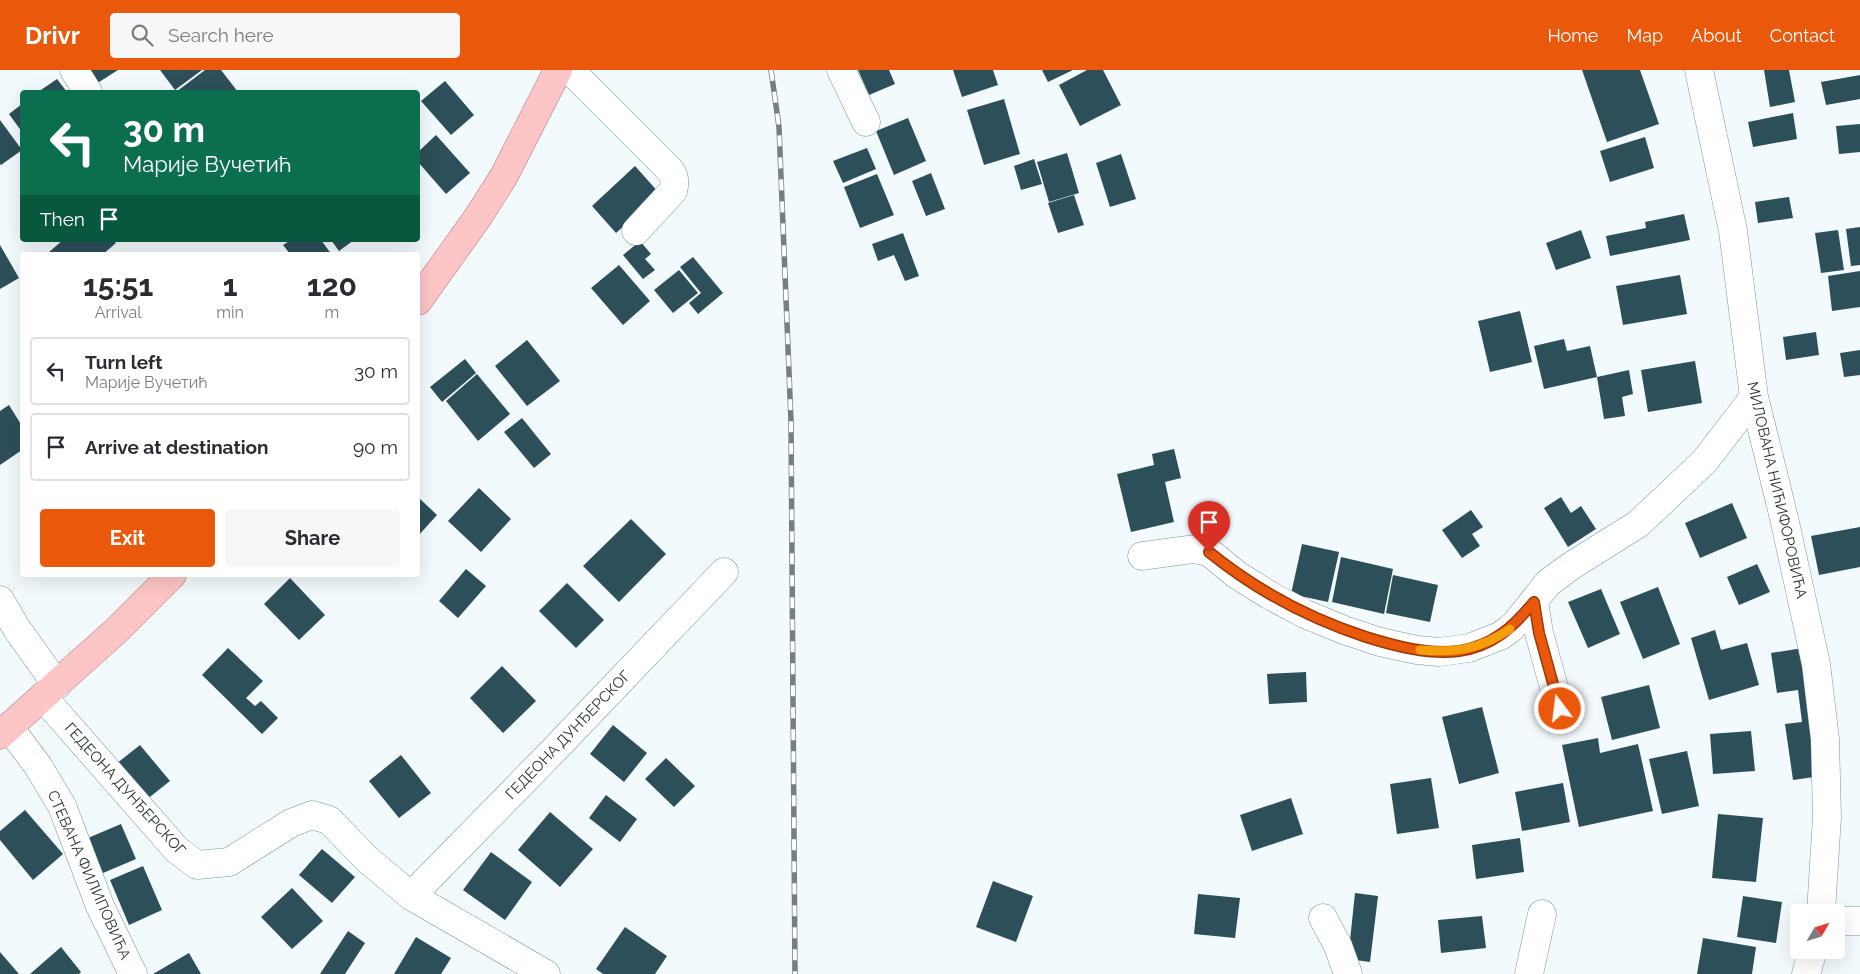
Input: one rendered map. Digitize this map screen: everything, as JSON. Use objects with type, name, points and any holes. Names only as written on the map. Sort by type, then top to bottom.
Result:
[{"type":"main road","points":[[420,298],[478,217],[504,176],[558,70]]},
{"type":"main road","name":"СТЕВАНА ФИЛИПОВИЋА","points":[[5,731],[118,629],[170,577]]},
{"type":"street","points":[[74,70],[87,90]]},
{"type":"street","points":[[570,70],[666,166],[673,176],[675,183],[673,191],[636,230]]},
{"type":"street","points":[[841,70],[866,122]]},
{"type":"street","name":"МИЛОВАНА НИЋИФОРОВИЋА","points":[[1699,70],[1733,231],[1754,397],[1784,518],[1816,664],[1825,739],[1827,817],[1822,904]]},
{"type":"street","points":[[1142,556],[1194,549],[1209,552],[1237,575],[1305,614],[1371,639],[1417,650],[1459,651],[1480,644],[1510,629],[1548,583],[1571,566],[1638,524],[1704,462],[1754,397]]},
{"type":"street","name":"ГЕДЕОНА ДУНЂЕРСКОГ","points":[[411,896],[724,572]]},
{"type":"street","name":"ГЕДЕОНА ДУНЂЕРСКОГ","points":[[0,600],[18,629],[50,691],[177,850],[197,865],[229,862],[291,824],[312,815],[329,820],[368,860],[411,896],[546,974]]},
{"type":"street","points":[[1534,602],[1539,633],[1560,709]]},
{"type":"street","name":"СТЕВАНА ФИЛИПОВИЋА","points":[[5,731],[38,766],[62,806],[100,906],[133,974]]},
{"type":"street","points":[[1530,974],[1542,914]]},
{"type":"street","points":[[1323,918],[1338,946],[1348,974]]},
{"type":"street","points":[[1845,922],[1860,921]]},
{"type":"street","points":[[1806,974],[1810,959]]},
{"type":"building","points":[[87,70],[118,70],[96,84]]},
{"type":"building","points":[[160,70],[202,70],[175,90]]},
{"type":"building","points":[[205,70],[221,70],[236,90],[179,90]]},
{"type":"building","points":[[858,70],[889,70],[895,84],[869,95]]},
{"type":"building","points":[[953,70],[993,70],[998,85],[962,97]]},
{"type":"building","points":[[1042,70],[1073,70],[1048,82]]},
{"type":"building","points":[[1087,70],[1103,70],[1121,105],[1080,126],[1059,85]]},
{"type":"building","points":[[1582,70],[1640,70],[1659,124],[1607,142]]},
{"type":"building","points":[[1764,70],[1789,70],[1795,102],[1770,107]]},
{"type":"building","points":[[1860,75],[1860,99],[1826,105],[1821,82]]},
{"type":"building","points":[[57,79],[65,90],[41,90]]},
{"type":"building","points":[[445,81],[474,115],[451,135],[421,101]]},
{"type":"building","points":[[1004,99],[1020,154],[984,165],[967,110]]},
{"type":"building","points":[[20,106],[20,129],[9,114]]},
{"type":"building","points":[[1793,113],[1797,139],[1753,147],[1748,122]]},
{"type":"building","points":[[908,118],[926,161],[894,175],[876,131]]},
{"type":"building","points":[[0,120],[20,147],[20,151],[0,164]]},
{"type":"building","points":[[1860,124],[1860,152],[1839,154],[1836,126]]},
{"type":"building","points":[[436,135],[470,173],[446,194],[420,164],[420,150]]},
{"type":"building","points":[[1645,137],[1654,168],[1610,182],[1600,151]]},
{"type":"building","points":[[867,148],[876,169],[843,183],[833,161]]},
{"type":"building","points":[[1067,153],[1079,193],[1049,202],[1037,162]]},
{"type":"building","points":[[1121,154],[1136,199],[1110,207],[1096,163]]},
{"type":"building","points":[[1034,159],[1042,184],[1021,190],[1014,166]]},
{"type":"building","points":[[635,166],[660,194],[616,233],[592,206]]},
{"type":"building","points":[[931,173],[945,209],[926,216],[912,181]]},
{"type":"building","points":[[877,174],[894,215],[860,228],[844,187]]},
{"type":"building","points":[[1074,195],[1084,225],[1058,233],[1048,203]]},
{"type":"building","points":[[1789,197],[1793,218],[1758,223],[1755,202]]},
{"type":"building","points":[[1684,214],[1690,240],[1610,256],[1606,236],[1646,228],[1645,222]]},
{"type":"building","points":[[1860,227],[1860,265],[1851,266],[1846,229]]},
{"type":"building","points":[[1581,230],[1591,258],[1556,270],[1546,243]]},
{"type":"building","points":[[1838,230],[1844,270],[1821,273],[1815,233]]},
{"type":"building","points":[[903,233],[919,276],[905,281],[894,255],[878,261],[872,244]]},
{"type":"building","points":[[640,241],[651,254],[645,259],[655,270],[643,279],[623,255]]},
{"type":"building","points":[[61,242],[116,243],[106,252],[49,252]]},
{"type":"building","points":[[288,242],[322,242],[330,252],[289,252],[283,245]]},
{"type":"building","points":[[332,242],[351,242],[339,251]]},
{"type":"building","points":[[0,245],[19,278],[0,289]]},
{"type":"building","points":[[693,257],[723,293],[698,314],[689,303],[701,293],[680,267]]},
{"type":"building","points":[[619,265],[650,301],[623,325],[591,288]]},
{"type":"building","points":[[679,270],[698,293],[673,313],[654,290]]},
{"type":"building","points":[[1860,271],[1860,307],[1832,311],[1828,276]]},
{"type":"building","points":[[1680,275],[1687,314],[1623,325],[1616,286]]},
{"type":"building","points":[[1520,311],[1532,362],[1490,372],[1478,321]]},
{"type":"building","points":[[1816,332],[1819,355],[1786,360],[1783,337]]},
{"type":"building","points":[[1564,339],[1567,351],[1590,346],[1597,377],[1544,389],[1534,346]]},
{"type":"building","points":[[527,340],[560,381],[527,406],[495,366]]},
{"type":"building","points":[[1860,350],[1860,375],[1844,377],[1840,353]]},
{"type":"building","points":[[465,359],[476,373],[442,402],[430,387]]},
{"type":"building","points":[[1695,361],[1702,403],[1648,412],[1641,370]]},
{"type":"building","points":[[1629,370],[1633,394],[1622,397],[1625,416],[1604,419],[1597,377]]},
{"type":"building","points":[[477,374],[510,414],[478,441],[446,401]]},
{"type":"building","points":[[9,405],[20,423],[20,451],[0,465],[0,411]]},
{"type":"building","points":[[522,418],[551,454],[534,468],[504,432]]},
{"type":"building","points":[[1174,449],[1181,478],[1165,482],[1174,522],[1131,532],[1117,474],[1154,465],[1152,454]]},
{"type":"building","points":[[479,488],[511,519],[481,552],[448,521]]},
{"type":"building","points":[[1561,497],[1571,513],[1581,506],[1596,529],[1568,547],[1544,508]]},
{"type":"building","points":[[420,499],[437,515],[420,534]]},
{"type":"building","points":[[1732,503],[1747,538],[1700,558],[1685,523]]},
{"type":"building","points":[[1471,510],[1483,527],[1472,534],[1480,546],[1462,558],[1442,530]]},
{"type":"building","points":[[631,519],[666,554],[619,602],[583,566]]},
{"type":"building","points":[[1860,527],[1860,567],[1819,575],[1811,536]]},
{"type":"building","points":[[1302,544],[1339,552],[1328,602],[1291,594]]},
{"type":"building","points":[[1341,557],[1393,569],[1384,614],[1332,602]]},
{"type":"building","points":[[1757,564],[1770,592],[1739,605],[1727,577]]},
{"type":"building","points":[[466,569],[486,586],[458,618],[439,601]]},
{"type":"building","points":[[1393,575],[1438,585],[1430,622],[1386,613]]},
{"type":"building","points":[[290,578],[325,615],[299,640],[264,604]]},
{"type":"building","points":[[567,583],[604,620],[576,648],[539,611]]},
{"type":"building","points":[[1658,587],[1680,644],[1643,659],[1620,602]]},
{"type":"building","points":[[1601,589],[1620,634],[1588,648],[1568,602]]},
{"type":"building","points":[[1715,630],[1721,650],[1747,643],[1759,685],[1709,700],[1691,638]]},
{"type":"building","points":[[228,648],[263,681],[246,698],[255,706],[261,701],[278,718],[262,734],[202,675]]},
{"type":"building","points":[[1803,648],[1821,776],[1793,780],[1785,724],[1802,722],[1798,690],[1777,693],[1771,653]]},
{"type":"building","points":[[502,666],[536,701],[503,733],[470,698]]},
{"type":"building","points":[[1306,672],[1307,702],[1269,704],[1267,674]]},
{"type":"building","points":[[1649,685],[1660,728],[1612,740],[1601,697]]},
{"type":"building","points":[[1482,707],[1499,773],[1459,784],[1442,717]]},
{"type":"building","points":[[613,725],[647,753],[624,782],[590,754]]},
{"type":"building","points":[[1751,731],[1755,771],[1713,774],[1710,734]]},
{"type":"building","points":[[1598,738],[1600,753],[1638,744],[1653,811],[1579,827],[1562,745]]},
{"type":"building","points":[[140,745],[170,781],[146,800],[116,764]]},
{"type":"building","points":[[1687,751],[1699,806],[1662,814],[1649,759]]},
{"type":"building","points":[[401,755],[431,793],[399,818],[369,781]]},
{"type":"building","points":[[666,758],[695,786],[674,807],[645,779]]},
{"type":"building","points":[[1431,778],[1439,828],[1397,834],[1390,784]]},
{"type":"building","points":[[1563,783],[1570,822],[1522,831],[1515,792]]},
{"type":"building","points":[[606,795],[637,819],[620,842],[589,818]]},
{"type":"building","points":[[1291,798],[1303,834],[1252,851],[1240,815]]},
{"type":"building","points":[[25,810],[63,854],[33,880],[0,840],[0,831]]},
{"type":"building","points":[[550,812],[593,849],[560,887],[518,850]]},
{"type":"building","points":[[1718,814],[1763,818],[1756,882],[1712,878]]},
{"type":"building","points":[[121,824],[136,859],[103,873],[88,838]]},
{"type":"building","points":[[1520,838],[1524,872],[1476,879],[1472,845]]},
{"type":"building","points":[[322,849],[355,877],[332,903],[299,875]]},
{"type":"building","points":[[491,852],[532,882],[505,920],[463,890]]},
{"type":"building","points":[[143,866],[162,910],[129,925],[110,880]]},
{"type":"building","points":[[993,881],[1033,896],[1016,942],[976,927]]},
{"type":"building","points":[[292,888],[323,921],[292,949],[261,917]]},
{"type":"building","points":[[1355,893],[1378,896],[1370,962],[1348,959]]},
{"type":"building","points":[[1198,894],[1240,898],[1235,938],[1194,934]]},
{"type":"building","points":[[1743,896],[1782,902],[1776,943],[1737,937]]},
{"type":"building","points":[[1482,916],[1486,948],[1441,953],[1438,920]]},
{"type":"building","points":[[625,927],[667,956],[655,974],[603,974],[596,969]]},
{"type":"building","points":[[348,931],[365,943],[345,974],[320,974]]},
{"type":"building","points":[[416,937],[451,958],[441,974],[394,974]]},
{"type":"building","points":[[1703,938],[1756,947],[1752,974],[1697,974]]},
{"type":"building","points":[[61,947],[81,972],[79,974],[30,974]]},
{"type":"building","points":[[0,952],[19,974],[0,974]]},
{"type":"building","points":[[189,953],[201,974],[153,974]]},
{"type":"railway","points":[[771,70],[779,127],[791,421],[795,974]]},
{"type":"slow traffic","points":[[1420,650],[1439,652],[1459,651],[1500,636],[1510,629]]},
{"type":"route","points":[[1209,552],[1237,575],[1305,614],[1380,642],[1417,650],[1459,651],[1500,636],[1517,622],[1534,602],[1539,633],[1560,709]]}]
